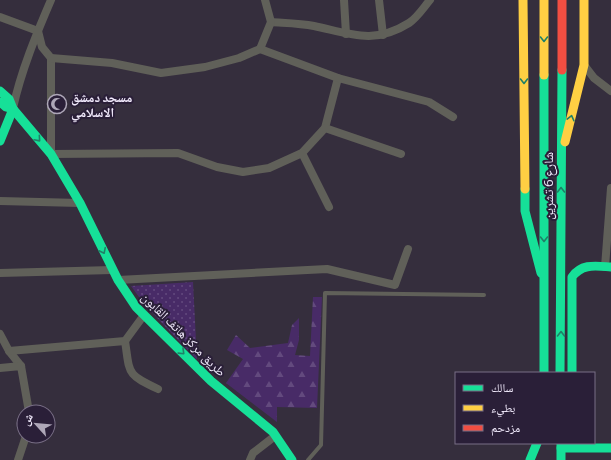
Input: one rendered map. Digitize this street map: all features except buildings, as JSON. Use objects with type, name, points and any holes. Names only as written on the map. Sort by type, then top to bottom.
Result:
[{"type":"main road","points":[[523,0],[525,211],[544,288]]},
{"type":"main road","name":"شارع 6 تشرين","points":[[544,0],[544,372]]},
{"type":"main road","name":"شارع 6 تشرين","points":[[560,372],[562,0]]},
{"type":"main road","points":[[561,156],[584,65],[584,0]]},
{"type":"main road","points":[[0,91],[9,100],[12,109],[0,141]]},
{"type":"main road","points":[[0,102],[6,107],[12,109]]},
{"type":"main road","name":"طريق مركز هاتف القابون","points":[[12,109],[51,154],[80,203],[112,270],[136,307],[211,381],[273,432],[292,460]]},
{"type":"main road","points":[[572,372],[572,277],[583,267],[608,267]]},
{"type":"main road","points":[[530,460],[537,444]]},
{"type":"main road","points":[[542,444],[542,454]]},
{"type":"main road","points":[[560,460],[561,446],[611,448]]},
{"type":"street","points":[[12,109],[38,31],[51,0]]},
{"type":"street","points":[[260,49],[271,22],[265,0]]},
{"type":"street","points":[[344,0],[346,34]]},
{"type":"street","points":[[379,0],[383,35]]},
{"type":"street","points":[[271,22],[312,26],[346,34],[370,36],[383,35],[410,22],[430,0]]},
{"type":"street","points":[[0,17],[38,31]]},
{"type":"street","points":[[38,31],[42,47],[51,58],[51,154],[178,153],[217,167],[243,172],[269,168],[302,153],[325,128],[338,78]]},
{"type":"street","points":[[51,58],[112,63],[161,73],[205,67],[239,58],[260,49],[338,78],[428,102],[453,117]]},
{"type":"street","points":[[584,65],[594,78],[611,91]]},
{"type":"street","points":[[325,128],[401,154]]},
{"type":"street","points":[[302,153],[330,207]]},
{"type":"street","points":[[608,267],[611,188]]},
{"type":"street","points":[[0,202],[80,203]]},
{"type":"street","points":[[118,280],[327,269],[395,285],[408,249]]},
{"type":"street","points":[[0,273],[112,270]]},
{"type":"street","points":[[144,315],[125,341],[130,371],[137,379],[158,389]]},
{"type":"street","points":[[0,334],[8,351],[21,366],[28,404]]},
{"type":"street","points":[[8,351],[125,341]]},
{"type":"street","points":[[0,368],[21,366]]},
{"type":"street","points":[[250,460],[253,453],[276,436]]},
{"type":"street","points":[[18,460],[23,444]]},
{"type":"lane","points":[[308,460],[321,445],[325,293],[484,296]]},
{"type":"green space","points":[[193,282],[197,360],[144,304],[131,286]]},
{"type":"green space","points":[[313,297],[322,297],[317,408],[277,407],[277,422],[226,383],[243,359],[227,350],[236,335],[250,348],[288,343],[292,325],[299,318],[299,340],[295,355],[310,356]]},
{"type":"traffic: fast","points":[[560,372],[562,70]]},
{"type":"traffic: fast","points":[[544,75],[544,372]]},
{"type":"traffic: fast","points":[[0,91],[9,99],[13,109],[51,154],[80,203],[118,280],[136,307],[211,381],[273,432],[292,460]]},
{"type":"traffic: fast","points":[[0,102],[6,107],[13,109]]},
{"type":"traffic: fast","points":[[0,141],[13,109]]},
{"type":"traffic: fast","points":[[525,189],[525,211],[541,273]]},
{"type":"traffic: fast","points":[[572,372],[572,277],[580,269],[585,267],[611,267]]},
{"type":"traffic: fast","points":[[530,460],[537,444]]},
{"type":"traffic: fast","points":[[561,444],[561,460]]},
{"type":"traffic: fast","points":[[561,448],[611,448]]},
{"type":"traffic: slow","points":[[523,0],[525,189]]},
{"type":"traffic: slow","points":[[544,0],[544,75]]},
{"type":"traffic: slow","points":[[565,142],[584,65],[584,0]]},
{"type":"traffic: jam","points":[[562,0],[562,70]]},
{"type":"place","name":"مسجد دمشق الاسلامي","points":[[57,104]]}]
